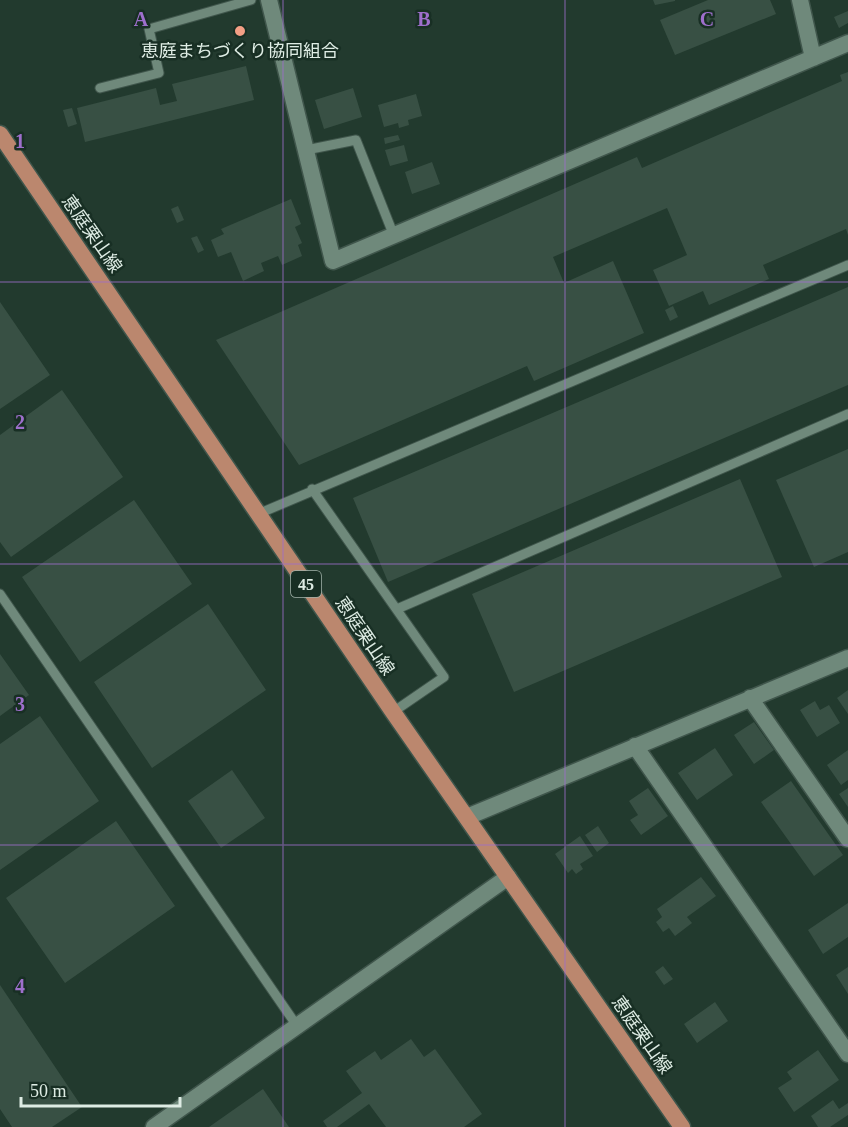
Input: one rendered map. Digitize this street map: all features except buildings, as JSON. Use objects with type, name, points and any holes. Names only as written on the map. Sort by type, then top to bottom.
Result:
[{"type":"main road","name":"恵庭栗山線","points":[[0,134],[393,712],[682,1127]]},
{"type":"street","points":[[269,0],[333,261],[848,43]]},
{"type":"street","points":[[800,0],[813,58]]},
{"type":"street","points":[[467,817],[848,658]]},
{"type":"street","points":[[750,698],[848,839]]},
{"type":"street","points":[[635,746],[848,1054]]},
{"type":"street","points":[[154,1127],[508,876]]},
{"type":"lane","points":[[100,88],[159,73],[149,29],[251,0]]},
{"type":"lane","points":[[306,150],[356,140],[394,236]]},
{"type":"lane","points":[[258,514],[312,489],[848,265]]},
{"type":"lane","points":[[397,609],[848,414]]},
{"type":"lane","points":[[312,489],[444,677],[393,712]]},
{"type":"lane","points":[[0,594],[297,1026]]},
{"type":"place","name":"恵庭まちづくり協同組合","points":[[240,31]]}]
